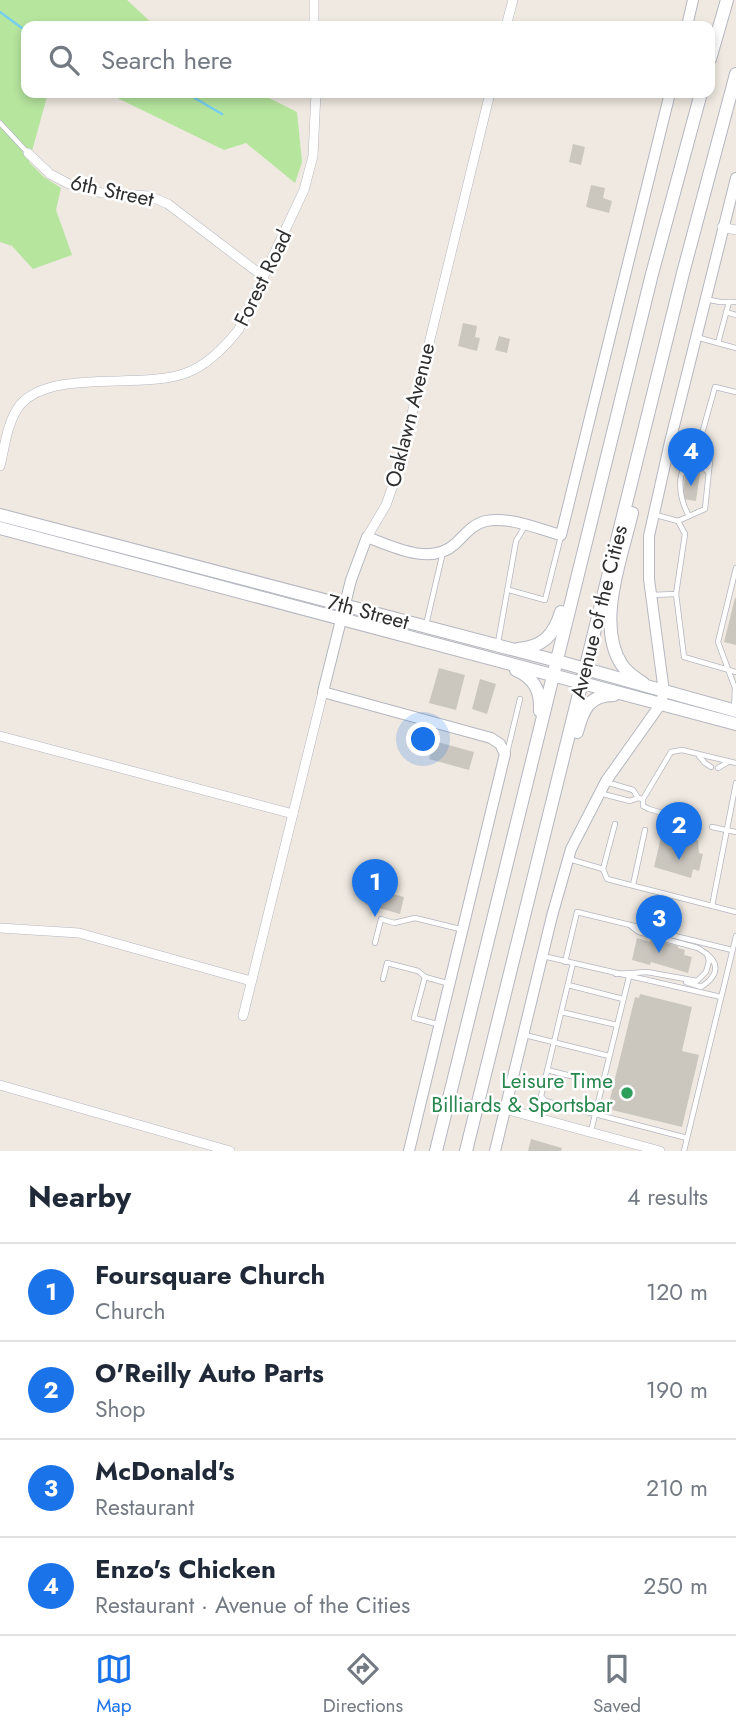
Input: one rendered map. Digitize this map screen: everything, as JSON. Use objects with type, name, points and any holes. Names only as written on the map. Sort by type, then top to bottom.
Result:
[{"type":"main road","points":[[715,42],[727,0]]},
{"type":"main road","name":"Avenue of the Cities","points":[[466,1151],[683,273],[736,74]]},
{"type":"main road","name":"Avenue of the Cities","points":[[436,1151],[652,274],[700,98]]},
{"type":"main road","points":[[648,414],[609,628],[623,667],[658,690]]},
{"type":"main road","points":[[503,647],[535,646],[548,638],[556,628],[575,553],[600,485]]},
{"type":"main road","name":"7th Street","points":[[0,515],[584,669],[736,716]]},
{"type":"main road","name":"7th Street","points":[[0,528],[660,705],[736,716]]},
{"type":"main road","points":[[480,657],[520,671],[537,686],[540,705],[539,733]]},
{"type":"main road","points":[[535,873],[562,797],[581,718],[601,695],[624,695]]},
{"type":"street","points":[[314,0],[314,21]]},
{"type":"street","points":[[507,21],[513,0]]},
{"type":"street","points":[[688,21],[694,0]]},
{"type":"street","name":"Forest Road","points":[[0,466],[12,419],[28,397],[55,386],[161,379],[188,373],[222,349],[239,329],[304,190],[312,167],[316,98]]},
{"type":"street","name":"Oaklawn Avenue","points":[[243,1016],[344,605],[368,537],[386,505],[395,480],[489,98]]},
{"type":"street","points":[[368,537],[409,551],[429,554],[444,551],[479,523],[501,520],[561,535],[669,98]]},
{"type":"street","name":"6th Street","points":[[28,153],[50,174],[69,184],[102,193],[149,196],[168,204],[264,277]]},
{"type":"street","name":"Avenue of the Cities","points":[[495,1151],[568,859],[578,833],[606,781],[660,705],[648,552],[653,514],[736,178]]},
{"type":"street","points":[[722,227],[736,230]]},
{"type":"street","points":[[323,692],[491,738],[503,748],[505,760],[409,1151]]},
{"type":"street","points":[[0,736],[293,814]]},
{"type":"street","points":[[0,928],[79,933],[251,981]]},
{"type":"street","points":[[0,1085],[230,1151]]},
{"type":"street","points":[[505,1109],[660,1151]]},
{"type":"lane","points":[[0,122],[28,153]]},
{"type":"lane","points":[[705,299],[736,302]]},
{"type":"lane","points":[[718,343],[729,302]]},
{"type":"lane","points":[[726,312],[736,315]]},
{"type":"lane","points":[[695,336],[736,348]]},
{"type":"lane","points":[[698,448],[715,387],[736,392]]},
{"type":"lane","points":[[653,514],[678,521],[705,509],[711,451],[670,442]]},
{"type":"lane","points":[[689,516],[680,498],[684,468],[688,463],[697,461],[709,473]]},
{"type":"lane","points":[[678,521],[685,534],[676,594],[684,657],[736,672]]},
{"type":"lane","points":[[503,647],[516,541],[526,526]]},
{"type":"lane","points":[[509,590],[545,600],[561,535]]},
{"type":"lane","points":[[426,627],[444,551]]},
{"type":"lane","points":[[736,568],[718,642],[735,688],[736,716]]},
{"type":"lane","points":[[651,595],[676,594]]},
{"type":"lane","points":[[505,760],[520,699]]},
{"type":"lane","points":[[599,793],[629,802],[641,798],[671,752],[682,750],[736,763]]},
{"type":"lane","points":[[698,754],[705,763],[715,767],[729,762]]},
{"type":"lane","points":[[606,781],[633,790],[641,798],[643,806],[649,809],[699,824]]},
{"type":"lane","points":[[712,906],[736,783]]},
{"type":"lane","points":[[615,824],[603,869],[607,878],[736,912]]},
{"type":"lane","points":[[712,827],[736,832]]},
{"type":"lane","points":[[633,886],[645,830]]},
{"type":"lane","points":[[568,859],[603,869]]},
{"type":"lane","points":[[565,962],[577,912],[733,950]]},
{"type":"lane","points":[[375,943],[381,919],[394,923],[415,918],[464,930]]},
{"type":"lane","points":[[616,974],[647,972],[701,987],[711,981],[716,968],[714,960],[698,948],[639,932],[628,924]]},
{"type":"lane","points":[[684,1151],[736,936]]},
{"type":"lane","points":[[682,980],[697,981],[703,976],[709,961],[707,954]]},
{"type":"lane","points":[[542,956],[721,998]]},
{"type":"lane","points":[[383,979],[387,963],[451,984]]},
{"type":"lane","points":[[573,963],[541,1096],[545,1101],[687,1138]]},
{"type":"lane","points":[[590,1132],[629,976]]},
{"type":"lane","points":[[425,977],[414,1018],[441,1025]]},
{"type":"lane","points":[[568,985],[623,999]]},
{"type":"lane","points":[[561,1012],[617,1026]]},
{"type":"lane","points":[[523,1035],[609,1056]]},
{"type":"lane","points":[[547,1070],[603,1084]]},
{"type":"green space","points":[[0,0],[127,0],[150,21],[21,21],[21,98],[47,98],[29,162],[44,177],[61,188],[56,210],[72,255],[33,269],[12,246],[0,242]]},
{"type":"green space","points":[[117,98],[269,98],[297,112],[302,162],[295,183],[246,143],[224,150]]},
{"type":"building","points":[[573,144],[585,147],[581,165],[569,162]]},
{"type":"building","points":[[591,185],[605,188],[603,198],[612,201],[609,213],[586,207]]},
{"type":"building","points":[[463,323],[477,326],[475,337],[480,338],[477,351],[458,346]]},
{"type":"building","points":[[499,336],[510,339],[507,353],[495,350]]},
{"type":"building","points":[[686,470],[700,472],[696,501],[682,499]]},
{"type":"building","points":[[736,598],[736,645],[724,642]]},
{"type":"building","points":[[439,668],[465,675],[456,710],[429,703]]},
{"type":"building","points":[[480,679],[496,684],[487,714],[472,709]]},
{"type":"building","points":[[434,741],[474,752],[469,770],[429,759]]},
{"type":"building","points":[[662,833],[698,840],[699,853],[703,854],[699,871],[693,869],[691,878],[654,867]]},
{"type":"building","points":[[370,888],[404,897],[400,914],[365,904]]},
{"type":"building","points":[[656,934],[663,936],[662,942],[678,946],[685,950],[684,955],[692,957],[688,973],[651,962],[650,965],[632,960],[637,938],[650,942]]},
{"type":"building","points":[[640,994],[692,1007],[682,1051],[699,1055],[682,1127],[612,1110],[613,1104],[609,1103],[635,997],[639,998]]},
{"type":"building","points":[[531,1139],[562,1148],[561,1151],[528,1151]]},
{"type":"waterway","points":[[0,12],[21,27]]},
{"type":"waterway","points":[[195,98],[222,114]]},
{"type":"place","name":"Enzo's Chicken","points":[[691,486]]},
{"type":"place","name":"O'Reilly Auto Parts","points":[[679,860]]},
{"type":"place","name":"Foursquare Church","points":[[375,917]]},
{"type":"place","name":"McDonald's","points":[[659,953]]},
{"type":"place","name":"Leisure Time Billiards & Sportsbar","points":[[627,1093]]}]
